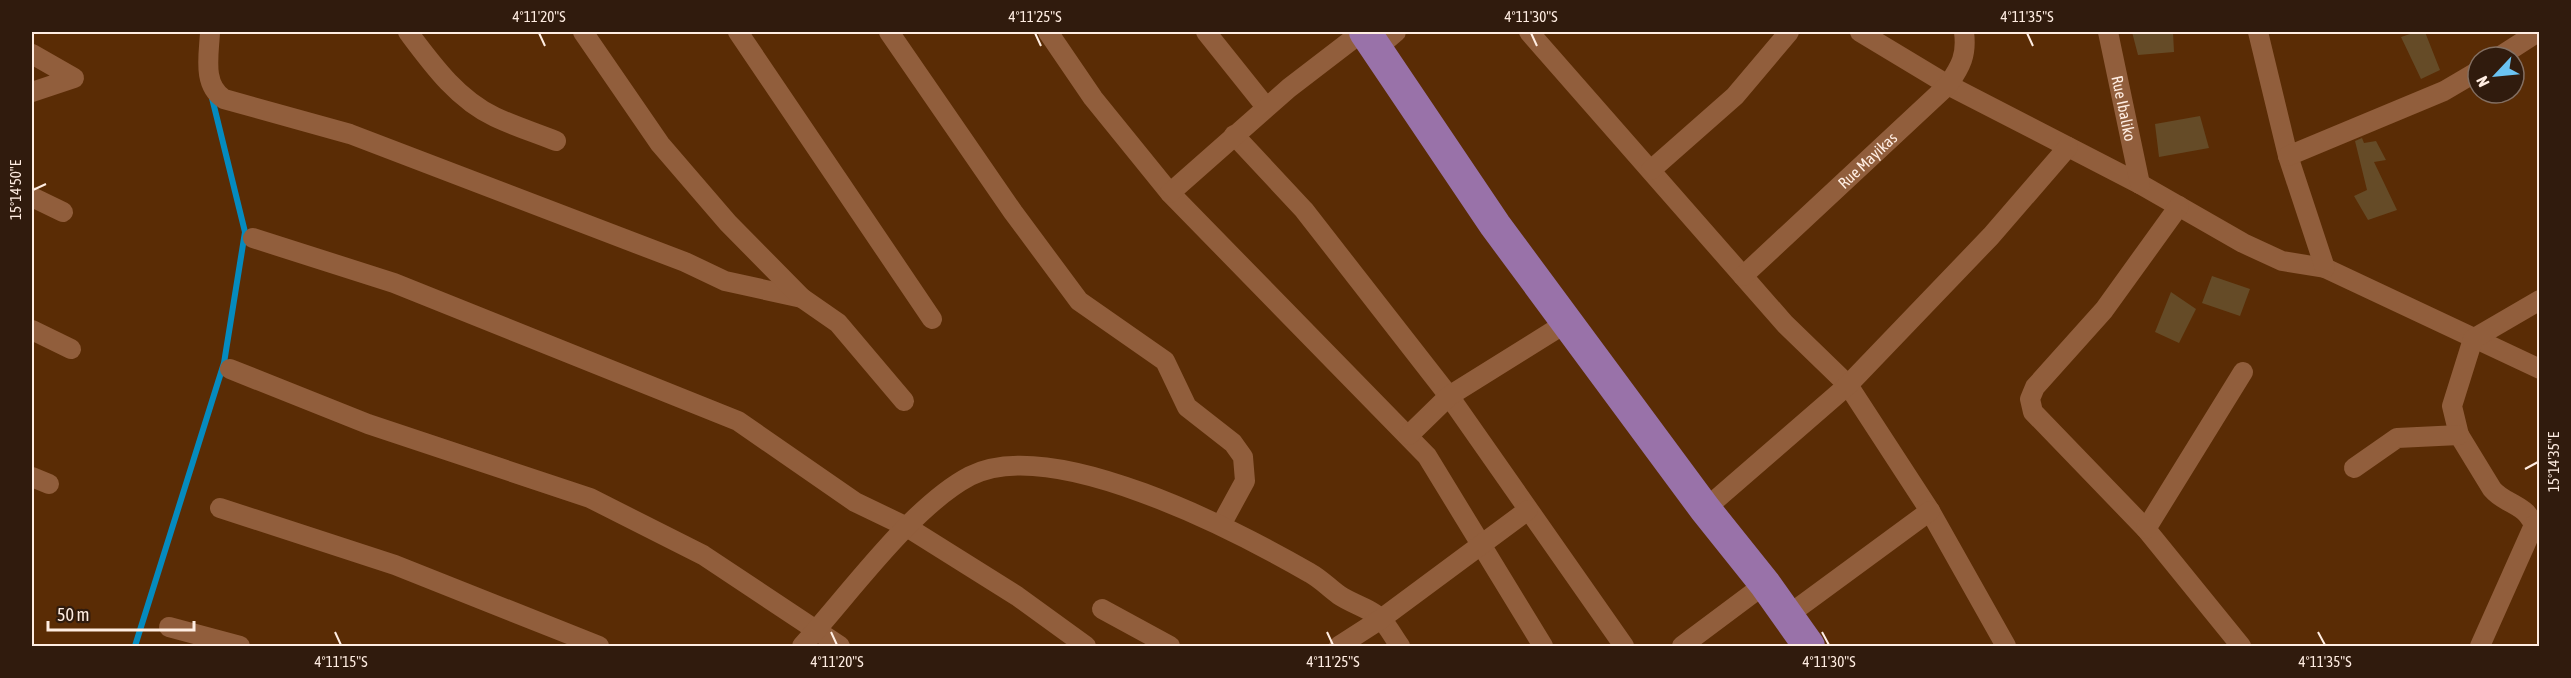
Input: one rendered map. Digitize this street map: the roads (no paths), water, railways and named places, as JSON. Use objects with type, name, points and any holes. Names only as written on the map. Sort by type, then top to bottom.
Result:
[{"type":"main road","points":[[1375,36],[1495,225],[1809,646]]},
{"type":"street","points":[[408,32],[430,62],[458,92],[493,116],[556,141]]},
{"type":"street","points":[[583,32],[660,144],[728,224],[802,298],[838,323],[904,401]]},
{"type":"street","points":[[738,32],[932,319]]},
{"type":"street","points":[[889,32],[1013,212],[1079,301],[1165,361],[1187,406],[1233,443],[1243,457],[1245,481],[1221,525]]},
{"type":"street","points":[[1048,32],[1094,99],[1170,193],[1409,435],[1427,456],[1543,646]]},
{"type":"street","points":[[1206,32],[1266,107]]},
{"type":"street","points":[[1529,32],[1785,324],[1848,385],[1930,511],[2006,646]]},
{"type":"street","points":[[1651,170],[1735,96],[1790,32]]},
{"type":"street","points":[[1860,32],[1948,85],[2140,184],[2243,243],[2282,261],[2325,268],[2540,369]]},
{"type":"street","name":"Rue Mayikas","points":[[1743,276],[1948,85],[1962,64],[1966,48],[1964,32]]},
{"type":"street","name":"Rue Ibaliko","points":[[2108,32],[2140,184]]},
{"type":"street","points":[[2258,32],[2288,156],[2325,268]]},
{"type":"street","points":[[2518,45],[2538,32]]},
{"type":"street","points":[[208,33],[209,81],[212,89],[224,99],[350,134],[685,262],[725,281],[802,298]]},
{"type":"street","points":[[1170,193],[1266,107],[1375,36]]},
{"type":"street","points":[[32,54],[74,78],[32,92]]},
{"type":"street","points":[[2288,156],[2444,91],[2466,78]]},
{"type":"street","points":[[1234,135],[1304,210],[1449,396],[1624,646]]},
{"type":"street","points":[[1705,509],[1848,385],[1991,236],[2068,147]]},
{"type":"street","points":[[32,197],[63,212]]},
{"type":"street","points":[[2179,206],[2104,310],[2035,387],[2030,399],[2033,412],[2146,529],[2241,646]]},
{"type":"street","points":[[253,238],[394,283],[738,421],[855,502],[907,527],[1017,596],[1086,646]]},
{"type":"street","points":[[2481,646],[2536,527],[2523,510],[2498,496],[2459,435],[2452,406],[2453,398],[2473,339],[2540,300]]},
{"type":"street","points":[[1409,435],[1449,396],[1566,323]]},
{"type":"street","points":[[32,330],[71,349]]},
{"type":"street","points":[[230,369],[368,424],[590,498],[703,555],[840,646]]},
{"type":"street","points":[[2146,529],[2243,372]]},
{"type":"street","points":[[2354,468],[2397,438],[2459,435]]},
{"type":"street","points":[[802,646],[907,527],[948,489],[973,475],[1010,466],[1034,466],[1102,478],[1221,525],[1313,574],[1340,595],[1382,619],[1400,646]]},
{"type":"street","points":[[220,508],[395,565],[599,646]]},
{"type":"street","points":[[1339,646],[1382,619],[1528,510]]},
{"type":"street","points":[[1787,616],[1930,511]]},
{"type":"street","points":[[1682,646],[1765,584]]},
{"type":"street","points":[[1102,609],[1170,646]]},
{"type":"street","points":[[169,627],[240,646]]},
{"type":"waterway","points":[[135,646],[224,363],[245,232],[212,98]]}]
